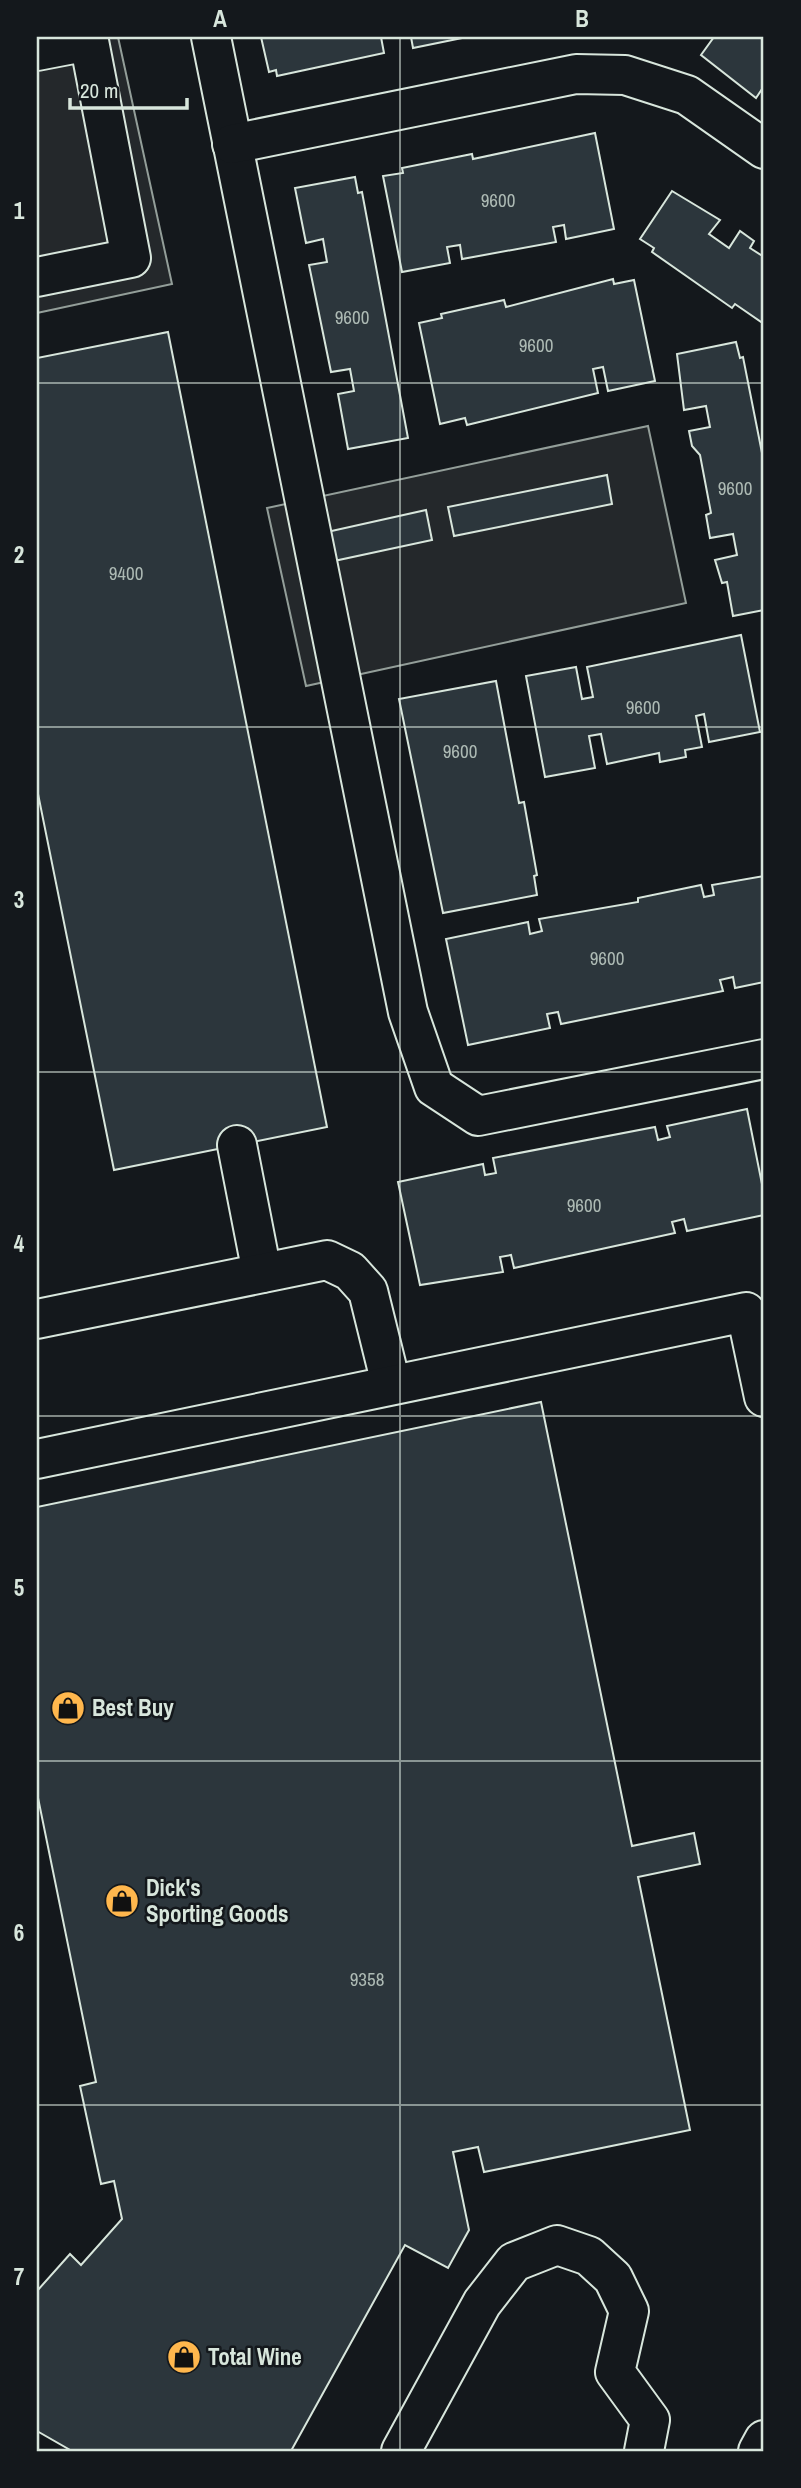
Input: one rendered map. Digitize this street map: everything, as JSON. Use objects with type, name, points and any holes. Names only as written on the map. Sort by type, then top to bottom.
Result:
[{"type":"lane","points":[[211,37],[408,1012],[434,1087],[478,1116],[764,1059]]},
{"type":"lane","points":[[37,51],[89,41],[131,258],[37,277]]},
{"type":"lane","points":[[232,144],[576,74],[625,75],[687,94],[764,149]]},
{"type":"lane","points":[[237,1145],[262,1273]]},
{"type":"lane","points":[[37,1319],[327,1260],[350,1271],[368,1291],[391,1384]]},
{"type":"lane","points":[[37,1460],[391,1384],[755,1311],[764,1397]]},
{"type":"lane","points":[[401,2451],[482,2303],[514,2262],[556,2245],[589,2256],[613,2278],[629,2311],[615,2372],[650,2420],[644,2451]]},
{"type":"lane","points":[[758,2451],[764,2440]]},
{"type":"shaded area","points":[[37,37],[118,37],[172,284],[37,313]]},
{"type":"shaded area","points":[[648,426],[686,603],[306,686],[267,508]]},
{"type":"building","points":[[261,37],[381,37],[384,53],[277,76],[276,70],[269,72]]},
{"type":"building","points":[[411,37],[467,37],[413,48]]},
{"type":"building","points":[[714,37],[764,37],[764,86],[756,98],[701,55]]},
{"type":"building","points":[[595,133],[614,229],[566,239],[564,225],[553,227],[556,242],[462,259],[460,245],[447,247],[450,263],[402,272],[383,176],[403,173],[402,168],[472,154],[473,159]]},
{"type":"building","points":[[355,177],[358,193],[362,192],[408,438],[348,449],[338,394],[354,391],[350,369],[331,372],[309,265],[327,262],[323,239],[306,243],[295,188]]},
{"type":"building","points":[[672,191],[720,220],[709,234],[729,248],[740,231],[754,241],[750,248],[764,257],[764,324],[735,304],[732,308],[652,252],[654,248],[640,239]]},
{"type":"building","points":[[613,279],[614,284],[634,280],[655,381],[608,391],[603,367],[593,369],[598,393],[467,425],[465,418],[440,424],[419,323],[442,318],[441,314],[504,300],[506,307]]},
{"type":"building","points":[[168,332],[327,1127],[114,1170],[37,789],[37,358]]},
{"type":"building","points":[[736,342],[740,358],[743,357],[764,463],[764,610],[733,616],[727,582],[722,583],[715,560],[737,555],[733,534],[710,538],[706,515],[711,513],[700,455],[692,446],[689,431],[710,427],[706,406],[684,410],[677,354]]},
{"type":"building","points":[[607,475],[612,504],[454,536],[448,507]]},
{"type":"building","points":[[426,510],[432,540],[334,561],[327,532]]},
{"type":"building","points":[[741,635],[760,732],[709,742],[704,714],[696,716],[702,747],[685,750],[686,757],[660,762],[659,753],[607,764],[601,734],[589,736],[595,768],[545,777],[526,676],[576,667],[582,699],[593,697],[587,667]]},
{"type":"building","points":[[496,681],[519,803],[524,802],[537,875],[534,876],[537,895],[443,913],[399,699]]},
{"type":"building","points":[[764,876],[764,982],[735,988],[733,977],[720,980],[723,991],[561,1024],[558,1012],[547,1014],[550,1028],[468,1045],[446,939],[528,922],[530,934],[542,931],[539,919],[638,902],[638,898],[701,885],[704,897],[714,895],[712,885]]},
{"type":"building","points":[[747,1109],[764,1194],[764,1215],[687,1231],[684,1219],[672,1222],[675,1233],[514,1268],[511,1255],[500,1257],[503,1272],[420,1285],[398,1182],[483,1164],[485,1175],[496,1173],[493,1158],[655,1127],[658,1140],[670,1137],[667,1126]]},
{"type":"building","points":[[541,1402],[632,1846],[694,1833],[700,1864],[638,1877],[690,2130],[484,2172],[478,2147],[453,2152],[469,2230],[448,2268],[405,2245],[291,2451],[72,2451],[37,2431],[37,2291],[70,2254],[81,2265],[122,2219],[114,2181],[101,2184],[80,2086],[96,2082],[37,1793],[37,1507]]},
{"type":"place","name":"Best Buy","points":[[68,1708]]},
{"type":"place","name":"Dick's Sporting Goods","points":[[122,1901]]},
{"type":"place","name":"Total Wine","points":[[184,2357]]}]
